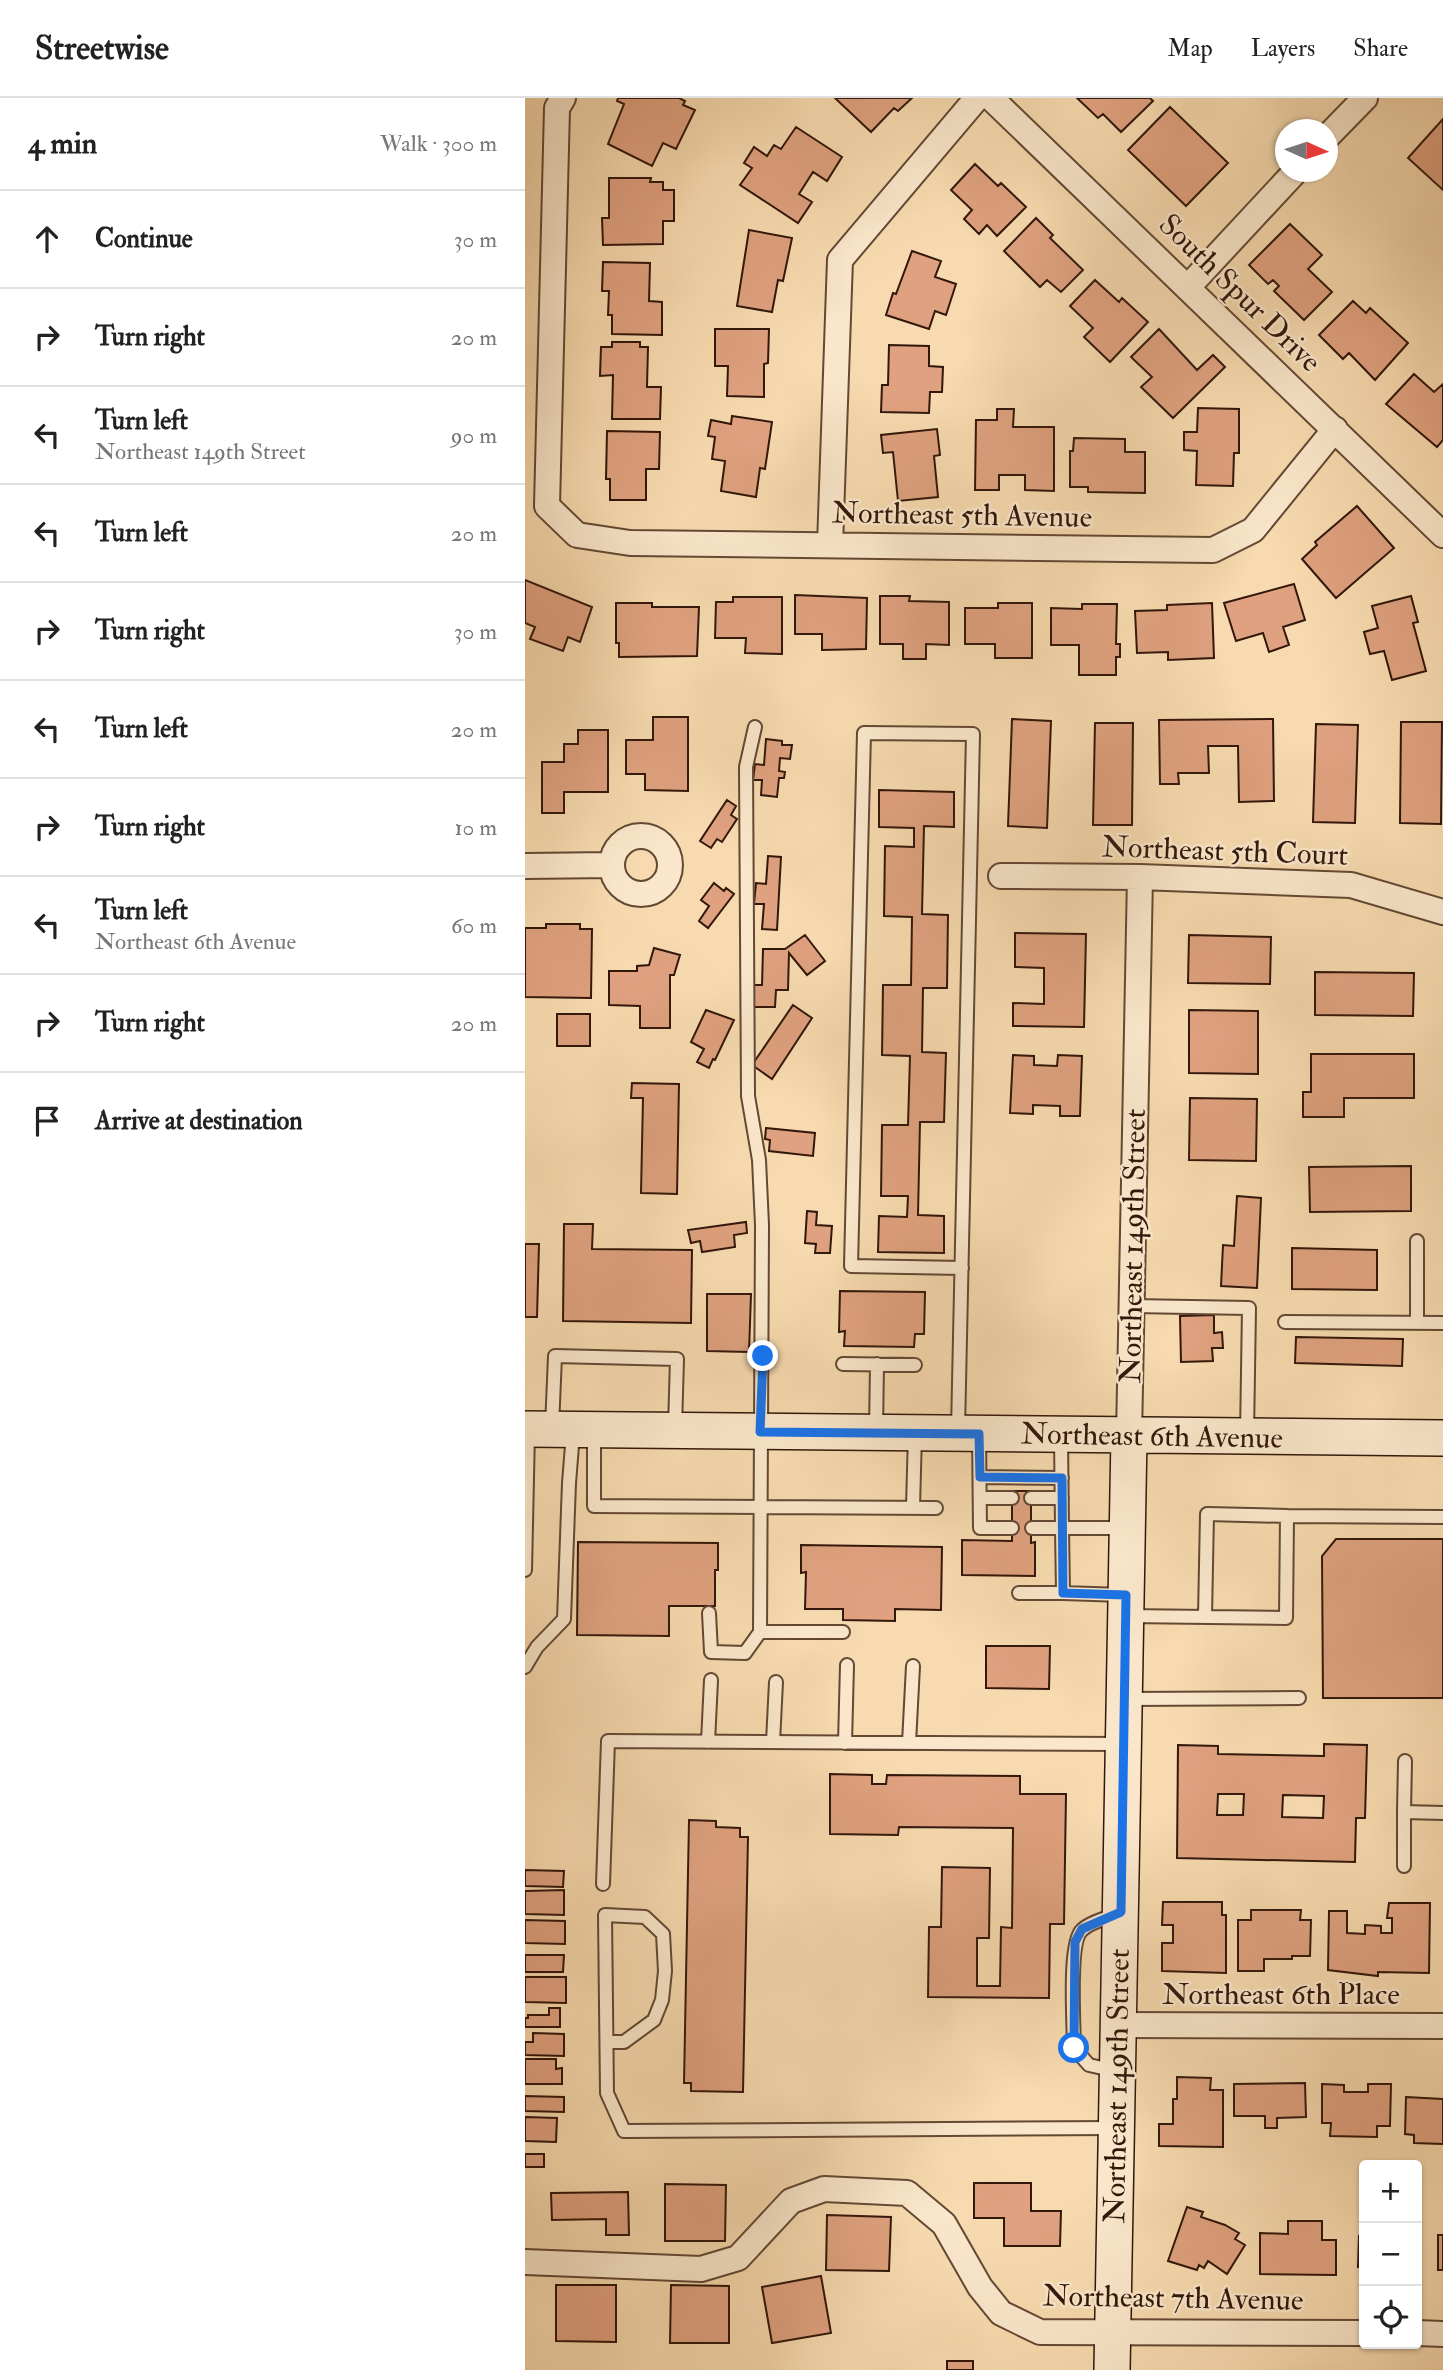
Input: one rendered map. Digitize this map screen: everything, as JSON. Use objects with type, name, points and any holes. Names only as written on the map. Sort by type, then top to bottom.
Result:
[{"type":"street","name":"Northeast 5th Avenue","points":[[563,98],[557,108],[547,506],[577,535],[630,543],[1213,550],[1253,530],[1335,429]]},
{"type":"street","points":[[830,545],[840,260],[977,98]]},
{"type":"street","name":"South Spur Drive","points":[[991,98],[1443,535]]},
{"type":"street","points":[[1338,126],[1365,98]]},
{"type":"street","points":[[1188,287],[1286,182]]},
{"type":"street","points":[[525,866],[611,865]]},
{"type":"street","name":"Northeast 5th Court","points":[[1001,876],[1140,877],[1352,885],[1443,912]]},
{"type":"street","name":"Northeast 149th Street","points":[[1112,2370],[1140,877]]},
{"type":"street","name":"Northeast 6th Avenue","points":[[554,1429],[1443,1438]]},
{"type":"street","name":"Northeast 6th Place","points":[[1118,2025],[1443,2026]]},
{"type":"street","name":"Northeast 7th Avenue","points":[[525,2262],[701,2269],[738,2258],[791,2201],[824,2189],[907,2193],[944,2224],[980,2287],[1001,2313],[1039,2332],[1359,2333]]},
{"type":"street","points":[[1422,2333],[1443,2334]]},
{"type":"lane","points":[[709,1614],[711,1652],[745,1653],[760,1632],[762,1225],[759,1160],[748,1096],[747,1038],[746,767],[755,727]]},
{"type":"lane","points":[[962,1268],[851,1266],[865,733],[973,734],[962,1268],[969,1434],[980,1477],[980,1528],[1012,1528]]},
{"type":"lane","points":[[1417,1241],[1417,1323]]},
{"type":"lane","points":[[1132,1306],[1249,1308],[1247,1437]]},
{"type":"lane","points":[[1285,1322],[1443,1323]]},
{"type":"lane","points":[[525,1570],[554,1429],[555,1356],[677,1359],[675,1431]]},
{"type":"lane","points":[[843,1364],[915,1365]]},
{"type":"lane","points":[[876,1433],[877,1364]]},
{"type":"lane","points":[[554,1429],[594,1506],[936,1508]]},
{"type":"lane","points":[[525,1667],[537,1647],[564,1619],[569,1483],[554,1429]]},
{"type":"lane","points":[[913,1507],[915,1434]]},
{"type":"lane","points":[[1061,1435],[1063,1593]]},
{"type":"lane","points":[[980,1477],[1062,1478]]},
{"type":"lane","points":[[980,1498],[1012,1498]]},
{"type":"lane","points":[[1031,1498],[1062,1499]]},
{"type":"lane","points":[[1205,1617],[1207,1514],[1443,1517]]},
{"type":"lane","points":[[1019,1593],[1063,1593],[1126,1606],[1205,1617],[1286,1618],[1287,1516]]},
{"type":"lane","points":[[1032,1528],[1126,1528]]},
{"type":"lane","points":[[760,1632],[843,1632]]},
{"type":"lane","points":[[845,1743],[847,1665]]},
{"type":"lane","points":[[909,1743],[913,1666]]},
{"type":"lane","points":[[708,1742],[711,1680]]},
{"type":"lane","points":[[773,1742],[776,1682]]},
{"type":"lane","points":[[1125,1699],[1299,1698]]},
{"type":"lane","points":[[603,1884],[608,1741],[1124,1744]]},
{"type":"lane","points":[[1404,1866],[1405,1760]]},
{"type":"lane","points":[[1404,1812],[1443,1813]]},
{"type":"lane","points":[[1118,2071],[1089,2065],[1074,2048],[1073,2000],[1075,1942],[1082,1929],[1121,1912]]},
{"type":"lane","points":[[607,2042],[624,2042],[654,2020],[662,2000],[665,1971],[663,1934],[645,1917],[605,1916],[607,2093],[624,2131],[1116,2128]]},
{"type":"building","points":[[618,98],[679,98],[685,101],[683,105],[695,110],[676,149],[663,143],[652,166],[608,144],[624,104],[617,101]]},
{"type":"building","points":[[835,98],[912,98],[898,111],[894,108],[871,132]]},
{"type":"building","points":[[1077,98],[1150,98],[1153,101],[1121,132],[1103,114],[1098,118]]},
{"type":"building","points":[[1170,107],[1228,163],[1186,206],[1128,150]]},
{"type":"building","points":[[1443,119],[1443,190],[1408,158]]},
{"type":"building","points":[[796,127],[842,157],[827,181],[813,172],[799,194],[812,202],[798,223],[740,185],[752,168],[744,163],[754,147],[767,156],[774,145],[781,149]]},
{"type":"building","points":[[975,164],[998,186],[1001,183],[1026,207],[997,236],[987,225],[979,234],[964,219],[972,210],[951,190]]},
{"type":"building","points":[[609,178],[651,178],[650,182],[663,182],[663,190],[674,190],[674,221],[663,221],[663,244],[603,245],[602,218],[609,218]]},
{"type":"building","points":[[1036,218],[1053,235],[1050,238],[1083,270],[1061,292],[1047,280],[1040,287],[1004,251]]},
{"type":"building","points":[[1290,224],[1322,255],[1308,269],[1332,292],[1304,320],[1274,291],[1279,286],[1273,280],[1268,284],[1249,265]]},
{"type":"building","points":[[749,230],[792,238],[783,281],[778,280],[772,312],[737,306]]},
{"type":"building","points":[[912,251],[941,261],[935,277],[956,284],[946,315],[935,311],[929,329],[886,315]]},
{"type":"building","points":[[603,262],[650,263],[649,301],[662,302],[662,335],[612,334],[612,315],[608,315],[609,291],[602,291]]},
{"type":"building","points":[[1095,280],[1119,302],[1122,298],[1148,322],[1110,362],[1084,337],[1093,328],[1070,306]]},
{"type":"building","points":[[1353,301],[1366,313],[1370,308],[1408,343],[1375,380],[1349,353],[1343,359],[1319,335]]},
{"type":"building","points":[[715,329],[769,329],[768,363],[764,364],[764,397],[727,396],[728,366],[715,366]]},
{"type":"building","points":[[1159,329],[1197,370],[1213,355],[1225,367],[1173,418],[1141,387],[1152,377],[1131,357]]},
{"type":"building","points":[[612,342],[640,342],[640,347],[648,347],[647,387],[661,387],[660,419],[612,419],[613,375],[600,376],[601,347],[612,347]]},
{"type":"building","points":[[889,345],[929,346],[929,366],[943,367],[942,392],[930,392],[929,413],[881,412],[882,385],[888,385]]},
{"type":"building","points":[[1414,374],[1434,392],[1443,384],[1443,440],[1437,447],[1386,404]]},
{"type":"building","points":[[1198,408],[1239,409],[1239,453],[1234,453],[1233,486],[1196,485],[1197,451],[1184,450],[1184,432],[1197,432]]},
{"type":"building","points":[[997,409],[1014,409],[1013,427],[1054,427],[1054,491],[1025,490],[1025,475],[999,475],[999,490],[975,490],[976,420],[997,420]]},
{"type":"building","points":[[732,416],[772,422],[765,469],[760,468],[756,497],[721,491],[725,461],[712,459],[715,437],[708,436],[711,420],[731,424]]},
{"type":"building","points":[[937,429],[940,455],[934,456],[938,497],[898,501],[893,452],[883,453],[881,435]]},
{"type":"building","points":[[607,431],[660,432],[659,469],[646,469],[646,500],[610,500],[610,479],[606,479]]},
{"type":"building","points":[[1074,438],[1125,439],[1125,452],[1145,452],[1145,493],[1088,492],[1088,487],[1070,487],[1070,451],[1073,451]]},
{"type":"building","points":[[1357,506],[1394,548],[1336,598],[1302,559],[1317,545],[1315,542]]},
{"type":"building","points":[[525,580],[592,607],[580,642],[568,637],[563,651],[530,639],[535,627],[525,623]]},
{"type":"building","points":[[1294,584],[1305,620],[1283,627],[1289,645],[1269,652],[1263,633],[1236,641],[1224,603]]},
{"type":"building","points":[[795,595],[867,598],[866,649],[822,650],[822,634],[795,634]]},
{"type":"building","points":[[880,596],[910,596],[909,601],[949,602],[949,645],[926,644],[926,659],[903,659],[903,644],[880,644]]},
{"type":"building","points":[[1411,596],[1418,622],[1413,623],[1426,671],[1392,680],[1384,651],[1370,654],[1364,632],[1378,628],[1372,606]]},
{"type":"building","points":[[733,597],[782,597],[782,654],[745,653],[746,638],[715,638],[716,602],[733,602]]},
{"type":"building","points":[[616,603],[652,603],[652,607],[699,607],[697,656],[619,657],[619,643],[616,643]]},
{"type":"building","points":[[998,603],[1032,603],[1032,658],[995,658],[995,644],[965,644],[965,608],[998,608]]},
{"type":"building","points":[[1212,603],[1214,658],[1168,660],[1168,652],[1137,653],[1135,611],[1167,610],[1167,605]]},
{"type":"building","points":[[1082,604],[1117,604],[1116,644],[1120,644],[1120,657],[1116,657],[1116,675],[1079,675],[1079,645],[1051,645],[1051,608],[1082,609]]},
{"type":"building","points":[[653,717],[688,717],[688,791],[645,790],[645,774],[626,774],[626,740],[653,740]]},
{"type":"building","points":[[1012,719],[1051,721],[1047,828],[1008,826]]},
{"type":"building","points":[[1273,719],[1274,801],[1239,802],[1238,746],[1208,746],[1209,773],[1178,773],[1179,784],[1160,784],[1159,720]]},
{"type":"building","points":[[1401,722],[1442,722],[1441,824],[1400,823]]},
{"type":"building","points":[[1095,723],[1133,723],[1132,825],[1093,825]]},
{"type":"building","points":[[1316,724],[1358,725],[1355,823],[1313,822]]},
{"type":"building","points":[[578,730],[608,730],[608,792],[564,792],[564,813],[542,813],[542,762],[564,762],[564,744],[578,744]]},
{"type":"building","points":[[766,739],[782,741],[782,745],[792,745],[790,759],[780,758],[779,771],[785,772],[784,778],[779,778],[777,797],[761,795],[762,780],[753,780],[755,764],[764,765]]},
{"type":"building","points":[[879,790],[954,792],[954,827],[924,826],[922,914],[948,915],[947,988],[923,988],[922,1052],[946,1053],[944,1122],[920,1122],[918,1215],[944,1216],[944,1253],[878,1252],[879,1216],[907,1217],[908,1196],[881,1196],[882,1125],[908,1125],[910,1056],[882,1055],[883,985],[911,985],[912,917],[884,916],[885,846],[914,847],[914,828],[879,827]]},
{"type":"building","points":[[727,800],[736,806],[731,815],[737,819],[722,842],[717,839],[711,848],[700,841]]},
{"type":"building","points":[[768,856],[781,857],[777,930],[762,929],[764,904],[754,904],[756,883],[766,884]]},
{"type":"building","points":[[714,883],[724,891],[726,888],[734,894],[708,928],[699,921],[709,906],[701,900]]},
{"type":"building","points":[[546,924],[580,924],[580,929],[592,929],[591,998],[525,997],[525,928],[546,928]]},
{"type":"building","points":[[1015,933],[1086,934],[1084,1027],[1013,1026],[1013,1003],[1044,1004],[1044,968],[1015,967]]},
{"type":"building","points":[[805,935],[825,961],[807,975],[789,953],[788,990],[776,990],[775,1007],[750,1007],[751,985],[762,985],[763,949],[785,949]]},
{"type":"building","points":[[1189,935],[1271,937],[1270,984],[1188,983]]},
{"type":"building","points":[[654,948],[680,955],[674,975],[670,975],[670,1028],[640,1028],[640,1006],[609,1005],[609,971],[637,971],[637,966],[649,965]]},
{"type":"building","points":[[1315,972],[1414,973],[1413,1016],[1315,1015]]},
{"type":"building","points":[[793,1005],[812,1018],[772,1079],[752,1065]]},
{"type":"building","points":[[706,1010],[734,1020],[709,1068],[697,1062],[704,1049],[691,1042]]},
{"type":"building","points":[[1189,1010],[1258,1011],[1258,1074],[1189,1073]]},
{"type":"building","points":[[557,1014],[590,1014],[590,1046],[557,1046]]},
{"type":"building","points":[[1311,1054],[1414,1054],[1414,1098],[1344,1098],[1344,1117],[1303,1117],[1303,1092],[1311,1092]]},
{"type":"building","points":[[1013,1055],[1034,1056],[1034,1065],[1057,1066],[1058,1055],[1082,1056],[1080,1116],[1060,1116],[1060,1106],[1033,1105],[1033,1114],[1010,1113]]},
{"type":"building","points":[[632,1083],[679,1084],[677,1194],[641,1193],[643,1098],[631,1098]]},
{"type":"building","points":[[1190,1098],[1257,1099],[1256,1161],[1189,1160]]},
{"type":"building","points":[[766,1128],[815,1133],[813,1156],[769,1151],[770,1140],[765,1139]]},
{"type":"building","points":[[1411,1166],[1411,1211],[1310,1212],[1309,1167]]},
{"type":"building","points":[[1237,1196],[1261,1198],[1257,1288],[1221,1286],[1223,1245],[1234,1246]]},
{"type":"building","points":[[807,1211],[817,1212],[816,1225],[832,1226],[830,1253],[815,1253],[816,1244],[805,1243]]},
{"type":"building","points":[[746,1222],[747,1233],[734,1235],[735,1247],[702,1252],[700,1241],[691,1243],[688,1230]]},
{"type":"building","points":[[564,1224],[593,1224],[592,1249],[692,1250],[691,1323],[563,1321]]},
{"type":"building","points":[[525,1244],[539,1244],[537,1317],[525,1317]]},
{"type":"building","points":[[1292,1248],[1377,1250],[1377,1290],[1292,1289]]},
{"type":"building","points":[[840,1291],[925,1292],[924,1334],[915,1334],[914,1347],[844,1346],[845,1331],[839,1332]]},
{"type":"building","points":[[707,1294],[751,1294],[749,1352],[707,1351]]},
{"type":"building","points":[[1214,1315],[1214,1333],[1222,1332],[1223,1348],[1212,1348],[1213,1361],[1181,1362],[1180,1316]]},
{"type":"building","points":[[1296,1337],[1403,1339],[1402,1366],[1295,1363]]},
{"type":"building","points":[[1012,1491],[1031,1491],[1031,1543],[1035,1542],[1035,1576],[962,1575],[962,1540],[1012,1541]]},
{"type":"building","points":[[1336,1539],[1443,1539],[1443,1698],[1323,1698],[1322,1556]]},
{"type":"building","points":[[578,1542],[718,1543],[715,1606],[669,1606],[669,1636],[577,1635]]},
{"type":"building","points":[[801,1545],[942,1547],[941,1610],[895,1609],[895,1621],[843,1620],[843,1609],[805,1609],[806,1572],[801,1573]]},
{"type":"building","points":[[986,1646],[1050,1646],[1049,1689],[986,1688]]},
{"type":"building","points":[[1324,1744],[1367,1745],[1365,1818],[1356,1818],[1355,1862],[1177,1858],[1178,1745],[1218,1746],[1218,1754],[1324,1756]],"holes":[[[1218,1794],[1244,1794],[1243,1815],[1217,1815]],[[1283,1795],[1324,1796],[1323,1818],[1282,1817]]]},
{"type":"building","points":[[830,1774],[872,1775],[872,1784],[886,1784],[887,1775],[1020,1776],[1020,1794],[1066,1794],[1064,1924],[1050,1924],[1049,1998],[928,1997],[929,1927],[941,1927],[942,1867],[990,1868],[989,1938],[977,1938],[977,1986],[1000,1986],[1001,1927],[1012,1928],[1013,1828],[899,1827],[898,1835],[830,1834]]},
{"type":"building","points":[[689,1820],[716,1821],[716,1827],[740,1828],[740,1837],[748,1837],[743,2092],[691,2091],[691,2083],[684,2083]]},
{"type":"building","points":[[525,1870],[564,1871],[563,1887],[525,1886]]},
{"type":"building","points":[[564,1890],[564,1915],[525,1914],[525,1891]]},
{"type":"building","points":[[1163,1902],[1222,1902],[1222,1915],[1226,1915],[1226,1973],[1162,1971],[1162,1943],[1173,1943],[1173,1925],[1162,1925]]},
{"type":"building","points":[[1389,1903],[1430,1903],[1429,1973],[1378,1972],[1378,1976],[1328,1970],[1329,1911],[1347,1911],[1347,1933],[1365,1934],[1365,1925],[1381,1926],[1381,1933],[1392,1933],[1392,1918],[1387,1918]]},
{"type":"building","points":[[1251,1910],[1301,1910],[1300,1920],[1311,1920],[1310,1956],[1264,1959],[1264,1971],[1238,1971],[1238,1920],[1251,1920]]},
{"type":"building","points":[[525,1920],[565,1921],[565,1944],[525,1943]]},
{"type":"building","points":[[525,1955],[564,1955],[563,1972],[525,1972]]},
{"type":"building","points":[[525,1977],[566,1977],[566,2003],[525,2002]]},
{"type":"building","points":[[549,2008],[560,2008],[560,2027],[525,2027],[525,2018],[528,2018],[528,2015],[549,2015]]},
{"type":"building","points":[[533,2033],[564,2034],[564,2056],[525,2055],[525,2042],[533,2042]]},
{"type":"building","points":[[525,2059],[556,2059],[556,2069],[562,2068],[562,2084],[525,2084]]},
{"type":"building","points":[[1177,2077],[1211,2078],[1210,2090],[1223,2090],[1223,2147],[1159,2146],[1159,2124],[1173,2124],[1173,2099],[1177,2099]]},
{"type":"building","points":[[1305,2083],[1306,2117],[1277,2118],[1277,2128],[1265,2128],[1265,2116],[1234,2116],[1234,2084]]},
{"type":"building","points":[[1322,2084],[1344,2085],[1344,2092],[1368,2092],[1368,2084],[1391,2084],[1390,2126],[1377,2126],[1377,2137],[1330,2136],[1331,2123],[1322,2123]]},
{"type":"building","points":[[525,2096],[564,2097],[564,2112],[525,2111]]},
{"type":"building","points":[[1406,2097],[1443,2099],[1443,2144],[1414,2143],[1414,2135],[1405,2134]]},
{"type":"building","points":[[525,2117],[557,2118],[556,2142],[525,2141]]},
{"type":"building","points":[[525,2154],[544,2154],[544,2167],[525,2167]]},
{"type":"building","points":[[974,2183],[1031,2183],[1031,2211],[1061,2211],[1060,2246],[1004,2246],[1004,2218],[974,2218]]},
{"type":"building","points":[[665,2184],[726,2185],[725,2241],[665,2241]]},
{"type":"building","points":[[628,2192],[629,2235],[606,2235],[606,2219],[552,2220],[551,2193]]},
{"type":"building","points":[[1187,2207],[1203,2212],[1201,2217],[1239,2233],[1235,2239],[1245,2245],[1227,2274],[1208,2261],[1204,2268],[1199,2265],[1197,2270],[1168,2261]]},
{"type":"building","points":[[827,2215],[891,2217],[889,2271],[826,2270]]},
{"type":"building","points":[[1288,2221],[1322,2221],[1322,2240],[1336,2240],[1336,2275],[1260,2274],[1260,2233],[1288,2234]]},
{"type":"building","points":[[1438,2235],[1443,2235],[1443,2270],[1438,2270]]},
{"type":"building","points":[[821,2276],[831,2333],[772,2343],[762,2287]]},
{"type":"building","points":[[556,2285],[616,2285],[616,2342],[556,2341]]},
{"type":"building","points":[[671,2285],[729,2286],[729,2343],[670,2343]]},
{"type":"building","points":[[947,2361],[973,2361],[973,2370],[947,2370]]},
{"type":"route","points":[[763,1356],[760,1432],[979,1434],[980,1477],[1062,1478],[1063,1593],[1126,1595],[1121,1912],[1082,1929],[1075,1942],[1074,2048]]}]
